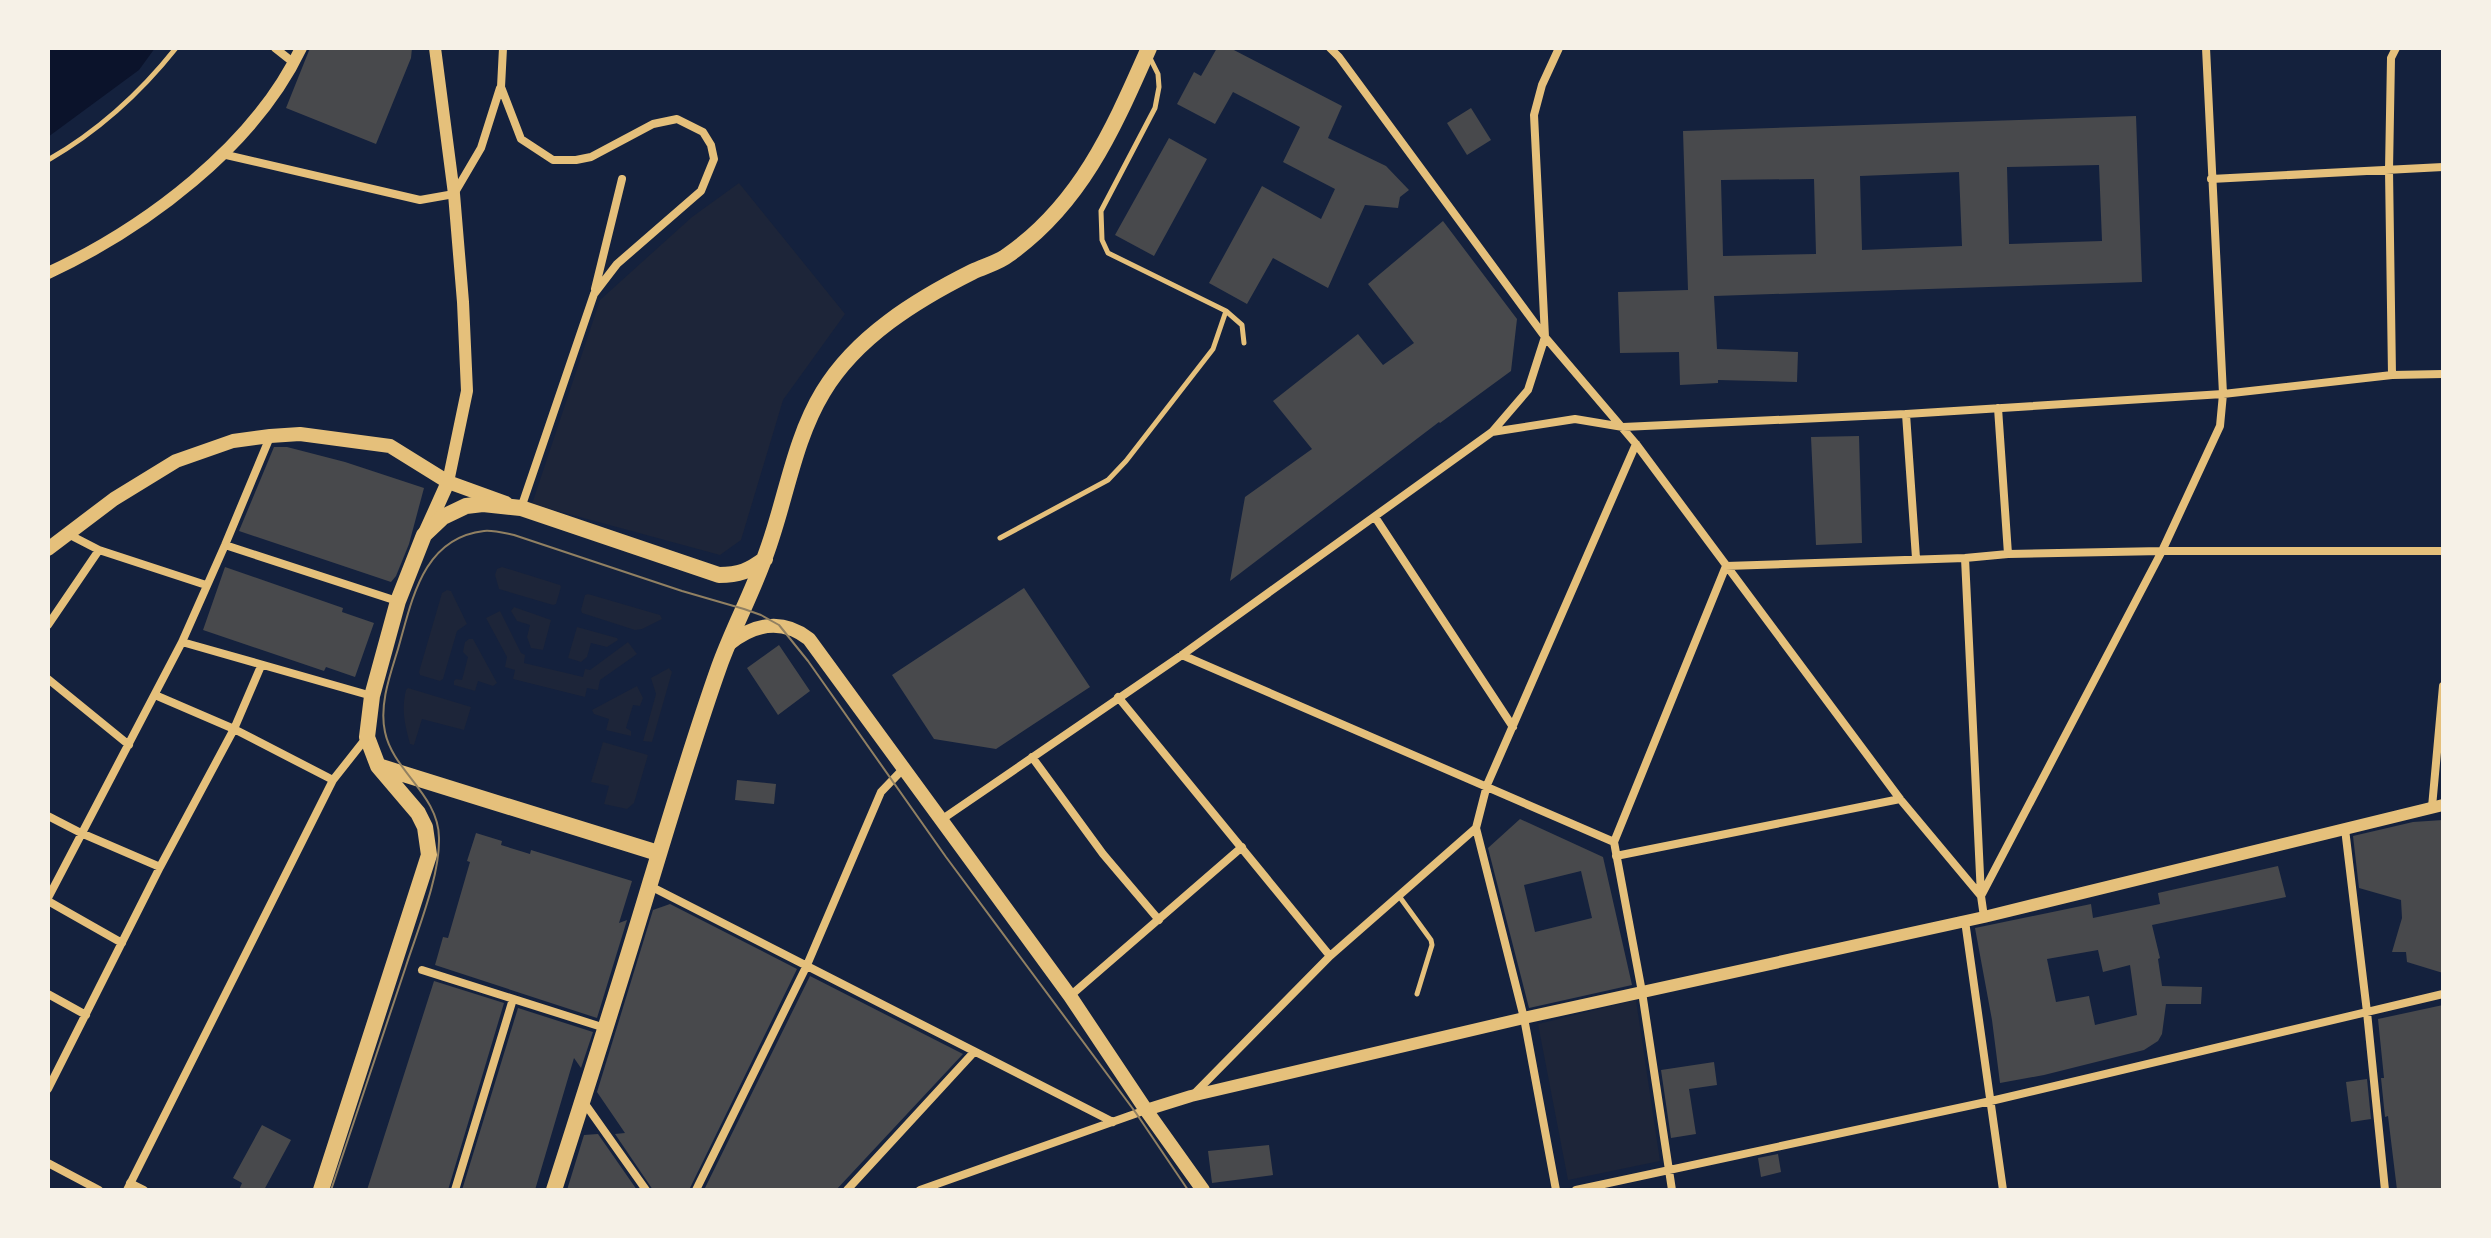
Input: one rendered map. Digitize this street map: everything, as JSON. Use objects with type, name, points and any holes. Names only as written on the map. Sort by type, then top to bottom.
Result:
[{"type":"main road","points":[[554,1190],[718,670],[765,559],[807,426],[823,392],[838,370],[878,330],[904,311],[973,272],[1005,258],[1051,221],[1071,196],[1112,131],[1148,50]]},
{"type":"main road","points":[[48,549],[114,499],[176,461],[233,441],[300,434],[390,446],[448,482],[698,570],[736,575],[749,571],[765,559]]},
{"type":"main road","points":[[321,1190],[429,855],[425,827],[418,813],[378,766],[367,737],[372,696],[398,601],[448,482]]},
{"type":"main road","points":[[424,535],[443,517],[466,506],[483,504],[521,508]]},
{"type":"main road","points":[[729,644],[757,627],[779,625],[809,639],[1070,996],[1203,1190]]},
{"type":"main road","points":[[378,766],[658,853]]},
{"type":"street","points":[[275,48],[294,63]]},
{"type":"street","points":[[48,273],[91,253],[157,209],[222,154],[276,92],[301,48]]},
{"type":"street","points":[[435,48],[454,194],[467,391],[448,482]]},
{"type":"street","points":[[222,154],[420,200],[454,194],[481,148],[501,87],[503,48]]},
{"type":"street","points":[[1330,48],[1545,337],[1623,427],[1900,799],[1981,896]]},
{"type":"street","points":[[941,820],[1182,655],[1492,432],[1528,390],[1545,337],[1534,115],[1542,85],[1559,48]]},
{"type":"street","points":[[1981,896],[2162,551],[2220,426],[2223,394],[2206,48]]},
{"type":"street","points":[[2392,375],[2389,170],[2391,58],[2396,48]]},
{"type":"street","points":[[501,87],[521,139],[553,160],[591,157],[653,124],[677,119],[703,132],[711,145],[714,159],[701,191],[617,264],[594,294]]},
{"type":"street","points":[[2211,179],[2443,167]]},
{"type":"street","points":[[521,508],[594,294],[622,179]]},
{"type":"street","points":[[1492,432],[1575,419],[1623,427],[1906,414],[2223,394],[2392,375],[2443,374]]},
{"type":"street","points":[[1998,408],[2008,554]]},
{"type":"street","points":[[1906,414],[1916,558]]},
{"type":"street","points":[[122,943],[48,900],[182,642],[270,436]]},
{"type":"street","points":[[1556,1190],[1524,1018],[1476,828],[1487,785],[1636,444]]},
{"type":"street","points":[[1375,517],[1513,727]]},
{"type":"street","points":[[67,534],[99,550],[206,585]]},
{"type":"street","points":[[225,545],[398,601]]},
{"type":"street","points":[[48,625],[99,550]]},
{"type":"street","points":[[1726,566],[2008,554],[2443,551]]},
{"type":"street","points":[[1965,558],[1984,917]]},
{"type":"street","points":[[1672,1190],[1642,992],[1614,842],[1726,566]]},
{"type":"street","points":[[182,642],[372,696]]},
{"type":"street","points":[[1182,655],[1614,842]]},
{"type":"street","points":[[48,1089],[234,729],[261,666]]},
{"type":"street","points":[[48,679],[129,745]]},
{"type":"street","points":[[920,1190],[1191,1096],[1524,1018],[1984,917],[2438,806],[2443,686]]},
{"type":"street","points":[[155,695],[234,729],[333,780]]},
{"type":"street","points":[[1118,697],[1330,956]]},
{"type":"street","points":[[144,1190],[129,1186],[333,780],[367,737]]},
{"type":"street","points":[[1032,757],[1103,854],[1159,920]]},
{"type":"street","points":[[696,1190],[807,965],[881,792],[904,768]]},
{"type":"street","points":[[1616,856],[1900,799]]},
{"type":"street","points":[[48,816],[160,867]]},
{"type":"street","points":[[1191,1096],[1330,956],[1476,828]]},
{"type":"street","points":[[2345,829],[2385,1190]]},
{"type":"street","points":[[1070,996],[1242,847]]},
{"type":"street","points":[[650,885],[1113,1122]]},
{"type":"street","points":[[1965,921],[2003,1190]]},
{"type":"street","points":[[422,970],[605,1028]]},
{"type":"street","points":[[48,994],[86,1015]]},
{"type":"street","points":[[1576,1190],[1991,1101],[2443,994]]},
{"type":"street","points":[[455,1190],[513,999]]},
{"type":"street","points":[[847,1190],[974,1052]]},
{"type":"street","points":[[582,1101],[646,1190]]},
{"type":"street","points":[[48,1163],[99,1190]]},
{"type":"lane","points":[[48,160],[72,147],[128,100],[176,48]]},
{"type":"lane","points":[[1148,50],[1158,74],[1155,108],[1101,211],[1102,240],[1108,253],[1226,311],[1242,325],[1244,343]]},
{"type":"lane","points":[[1000,538],[1108,480],[1213,349],[1226,311]]},
{"type":"lane","points":[[1399,895],[1432,945],[1417,994]]},
{"type":"shaded area","points":[[48,48],[155,48],[139,70],[48,137]]},
{"type":"shaded area","points":[[739,183],[845,314],[783,400],[741,540],[720,555],[532,504],[600,300],[692,217]]},
{"type":"shaded area","points":[[502,567],[560,585],[556,604],[499,589],[495,575],[497,569]]},
{"type":"shaded area","points":[[451,591],[467,624],[457,631],[440,681],[419,672],[442,593]]},
{"type":"shaded area","points":[[585,595],[660,615],[662,619],[635,630],[582,613]]},
{"type":"shaded area","points":[[514,607],[551,620],[543,650],[531,648],[527,637],[530,625],[517,621],[511,611]]},
{"type":"shaded area","points":[[500,611],[521,653],[525,655],[524,663],[583,677],[585,669],[590,670],[628,642],[637,654],[600,680],[598,690],[587,688],[585,697],[513,679],[515,670],[505,667],[507,657],[486,618]]},
{"type":"shaded area","points":[[577,627],[618,640],[607,647],[591,643],[587,657],[581,662],[568,658]]},
{"type":"shaded area","points":[[469,639],[473,639],[497,683],[493,686],[478,681],[475,691],[454,685],[456,679],[462,680],[468,657],[463,652]]},
{"type":"shaded area","points":[[669,668],[672,672],[652,742],[643,741],[656,694],[651,678]]},
{"type":"shaded area","points":[[637,686],[643,698],[640,706],[633,705],[626,728],[631,731],[631,736],[606,730],[609,719],[594,714],[592,710]]},
{"type":"shaded area","points":[[408,688],[471,707],[464,730],[422,719],[414,745],[410,744],[404,711]]},
{"type":"shaded area","points":[[603,742],[648,755],[634,803],[627,809],[604,804],[609,786],[591,782]]},
{"type":"shaded area","points":[[1636,1000],[1660,1161],[1568,1180],[1538,1024]]},
{"type":"building","points":[[310,48],[412,48],[411,58],[376,144],[286,108]]},
{"type":"building","points":[[1217,48],[1230,48],[1342,106],[1328,138],[1386,166],[1409,190],[1400,197],[1398,208],[1365,205],[1328,288],[1273,258],[1247,304],[1209,283],[1262,186],[1321,219],[1335,189],[1283,162],[1300,127],[1233,92],[1215,124],[1177,104],[1194,72],[1201,76]]},
{"type":"building","points":[[1471,108],[1491,140],[1467,155],[1447,123]]},
{"type":"building","points":[[2136,116],[2142,282],[1714,296],[1717,349],[1798,352],[1797,382],[1718,380],[1718,383],[1680,385],[1679,352],[1620,353],[1618,292],[1688,290],[1683,131]],"holes":[[[2099,165],[2102,241],[2009,244],[2007,167]],[[1959,172],[1962,246],[1862,250],[1860,176]],[[1814,179],[1816,254],[1723,256],[1721,180]]]},
{"type":"building","points":[[1169,138],[1207,159],[1154,256],[1115,235]]},
{"type":"building","points":[[1443,221],[1517,319],[1511,371],[1230,581],[1245,497],[1312,449],[1273,401],[1358,334],[1383,365],[1414,343],[1368,284]]},
{"type":"building","points":[[1859,436],[1862,543],[1816,545],[1811,437]]},
{"type":"building","points":[[274,447],[287,447],[345,462],[424,488],[409,544],[391,582],[239,531]]},
{"type":"building","points":[[225,567],[343,608],[342,612],[374,623],[355,677],[326,667],[324,671],[203,630]]},
{"type":"building","points":[[1024,588],[1090,687],[996,749],[934,739],[892,675]]},
{"type":"building","points":[[779,645],[810,691],[778,715],[747,668]]},
{"type":"building","points":[[737,780],[776,784],[774,804],[735,800]]},
{"type":"building","points":[[1520,819],[1603,857],[1632,985],[1529,1008],[1488,848]],"holes":[[[1581,871],[1592,918],[1535,932],[1524,885]]]},
{"type":"building","points":[[2443,820],[2443,973],[2407,962],[2406,952],[2392,952],[2402,918],[2401,900],[2359,888],[2353,836],[2413,822]]},
{"type":"building","points":[[476,833],[530,854],[531,850],[632,881],[619,923],[627,920],[597,1018],[435,965],[443,937],[448,938]]},
{"type":"building","points":[[2278,866],[2286,897],[2152,925],[2160,958],[2162,986],[2202,987],[2201,1004],[2166,1004],[2162,1034],[2158,1041],[2144,1050],[2000,1083],[1975,928],[2091,904],[2093,918],[2160,904],[2158,893]],"holes":[[[2098,950],[2103,972],[2130,965],[2137,1015],[2095,1025],[2089,996],[2056,1002],[2047,959]]]},
{"type":"building","points":[[670,904],[797,969],[689,1190],[653,1190],[615,1134],[625,1133],[597,1092],[653,910]]},
{"type":"building","points":[[810,976],[963,1054],[836,1190],[704,1190]]},
{"type":"building","points":[[434,981],[504,1003],[448,1190],[367,1190]]},
{"type":"building","points":[[2443,1005],[2443,1190],[2397,1190],[2388,1116],[2385,1117],[2378,1019]]},
{"type":"building","points":[[518,1008],[593,1032],[581,1068],[574,1058],[535,1190],[462,1190]]},
{"type":"building","points":[[1714,1062],[1717,1085],[1689,1089],[1696,1134],[1671,1138],[1661,1070]]},
{"type":"building","points":[[2367,1079],[2371,1119],[2351,1122],[2346,1082]]},
{"type":"building","points":[[262,1125],[291,1140],[264,1190],[239,1190],[242,1183],[233,1178]]},
{"type":"building","points":[[598,1134],[637,1190],[567,1190],[584,1135]]},
{"type":"building","points":[[1269,1145],[1273,1175],[1212,1183],[1208,1151]]},
{"type":"building","points":[[1778,1154],[1781,1172],[1761,1177],[1758,1158]]},
{"type":"tram line","points":[[331,1190],[427,902],[438,853],[437,823],[432,809],[397,759],[385,732],[383,711],[386,690],[415,592],[433,559],[446,546],[463,536],[487,531],[514,535],[744,609],[779,625],[1136,1113],[1188,1190]]}]
